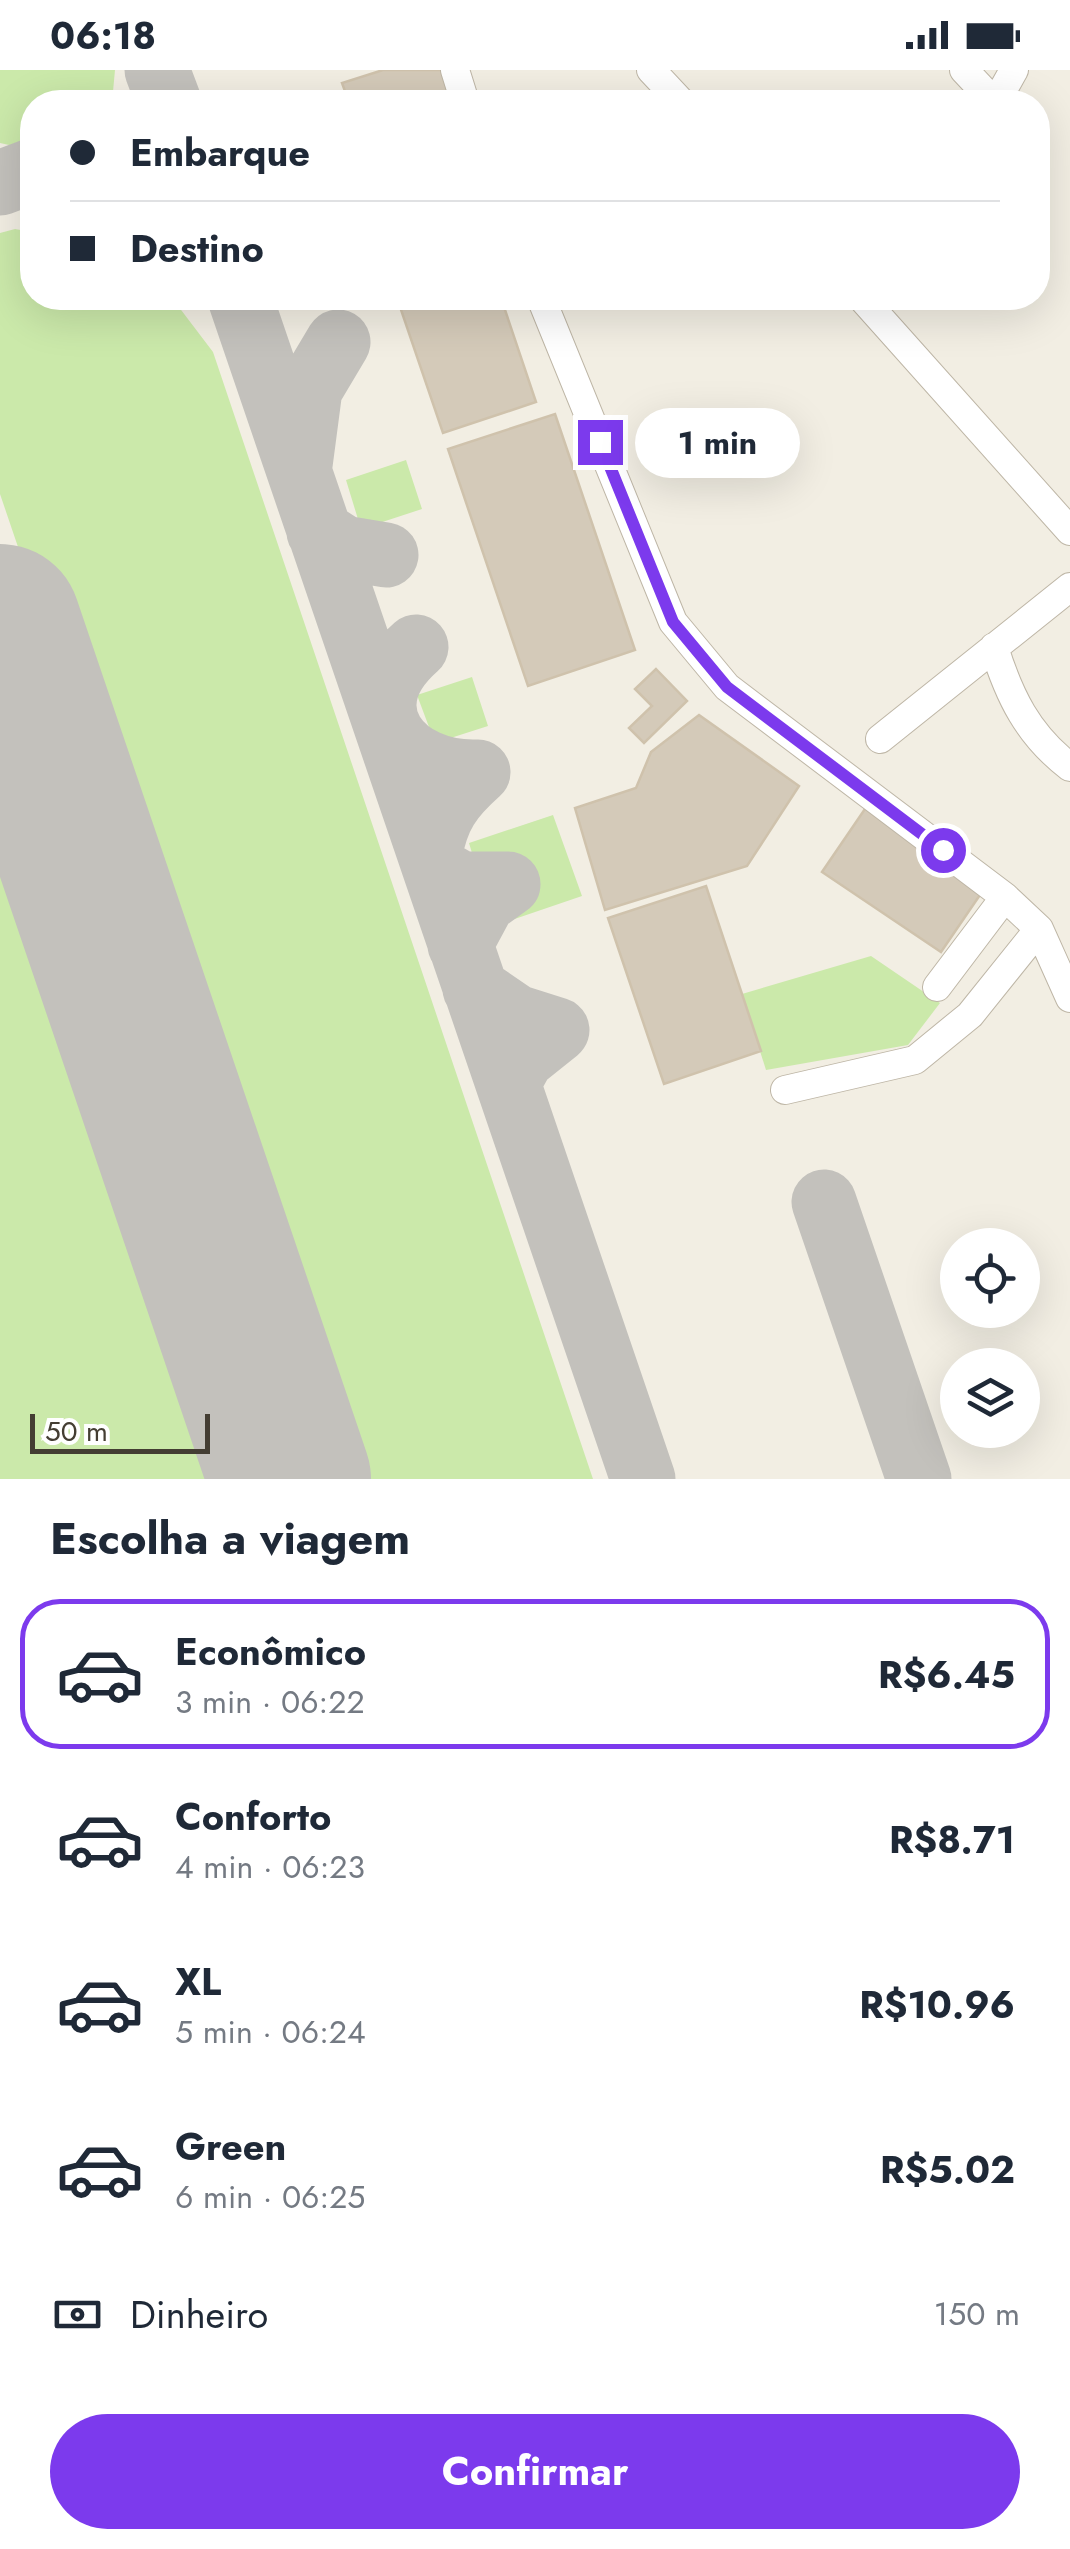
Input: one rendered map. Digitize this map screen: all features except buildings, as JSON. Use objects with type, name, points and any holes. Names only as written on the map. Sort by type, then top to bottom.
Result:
[{"type":"street","points":[[651,70],[670,90]]},
{"type":"street","points":[[964,70],[983,90]]},
{"type":"street","points":[[547,310],[673,622],[727,687],[1005,897],[1039,929],[1069,995]]},
{"type":"street","points":[[881,310],[1070,531]]},
{"type":"street","points":[[880,739],[1070,587]]},
{"type":"street","points":[[994,647],[1009,697],[1046,748],[1070,767]]},
{"type":"street","points":[[937,987],[1005,897]]},
{"type":"street","points":[[785,1090],[915,1060],[970,1015],[1039,929]]},
{"type":"green space","points":[[0,70],[115,70],[113,90],[20,90],[20,147],[0,143]]},
{"type":"green space","points":[[20,230],[20,310],[181,310],[213,352],[593,1479],[335,1479],[0,494],[0,233]]},
{"type":"green space","points":[[406,460],[422,509],[361,529],[346,480]]},
{"type":"green space","points":[[472,677],[488,726],[435,743],[417,695]]},
{"type":"green space","points":[[553,815],[582,896],[494,926],[469,843]]},
{"type":"green space","points":[[0,819],[224,1479],[0,1479]]},
{"type":"green space","points":[[871,956],[940,1003],[908,1045],[766,1070],[742,994]]},
{"type":"taxiway","points":[[157,70],[164,90]]},
{"type":"taxiway","points":[[0,183],[20,176]]},
{"type":"taxiway","points":[[244,310],[643,1479]]},
{"type":"taxiway","points":[[300,465],[310,389],[338,342]]},
{"type":"taxiway","points":[[319,532],[344,548],[386,555]]},
{"type":"taxiway","points":[[416,647],[395,670],[385,693],[385,715],[392,734],[426,762],[451,770],[478,772],[446,808],[430,853]]},
{"type":"taxiway","points":[[435,869],[461,884],[508,884],[483,902],[460,945]]},
{"type":"taxiway","points":[[475,989],[516,1017],[557,1030],[522,1058],[508,1083]]},
{"type":"taxiway","points":[[824,1202],[919,1479]]},
{"type":"runway","points":[[0,625],[290,1479]]},
{"type":"route","points":[[600,442],[673,622],[727,687],[943,850]]}]
